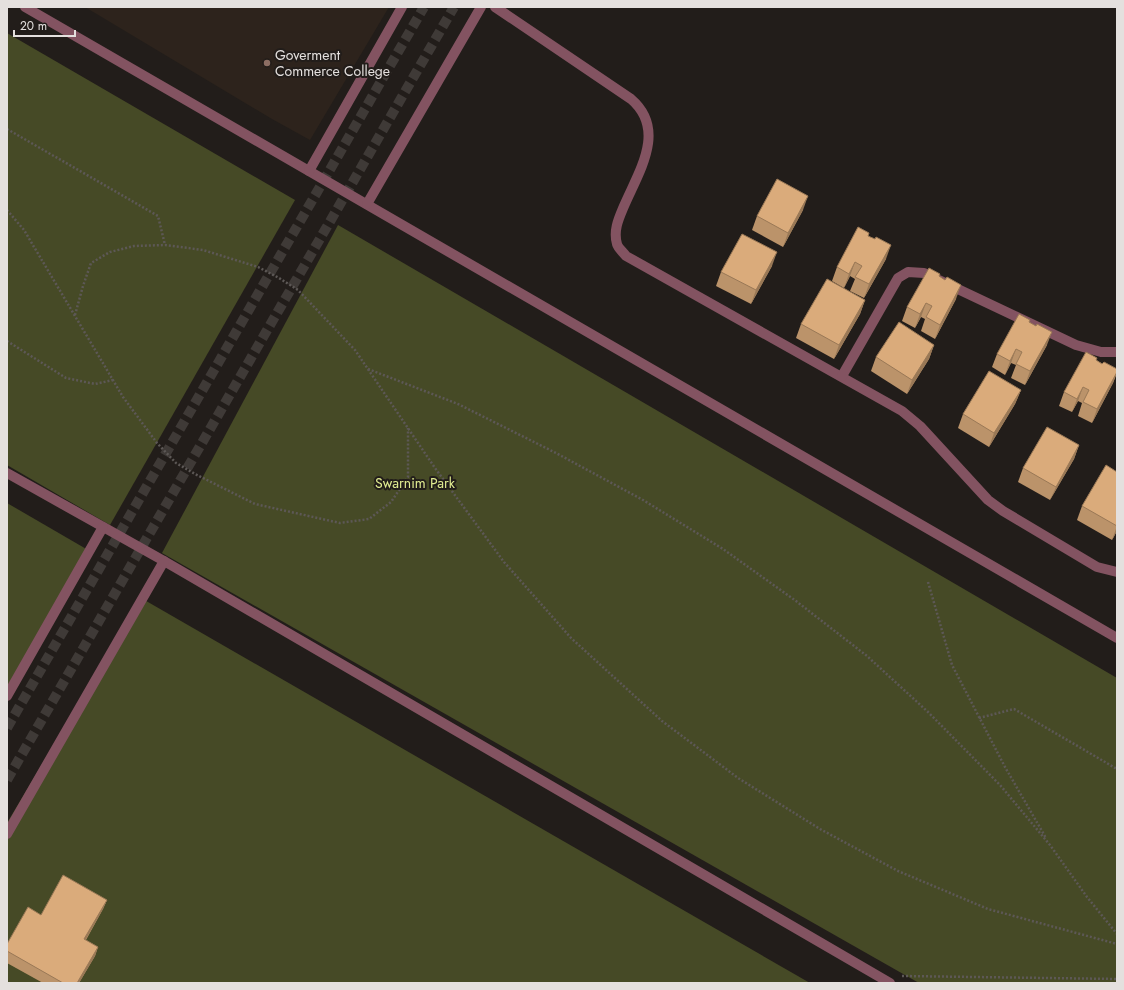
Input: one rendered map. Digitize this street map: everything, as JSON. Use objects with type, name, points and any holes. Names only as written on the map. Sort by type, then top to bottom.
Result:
[{"type":"street","points":[[25,7],[1117,638]]},
{"type":"street","points":[[309,171],[402,7]]},
{"type":"street","points":[[367,204],[481,7]]},
{"type":"street","points":[[495,7],[631,99],[639,106],[646,118],[649,136],[647,154],[617,224],[617,246],[626,256],[902,411],[920,426],[988,500],[1003,511],[1097,567],[1117,572]]},
{"type":"street","points":[[842,376],[898,278],[908,272],[924,273],[1076,345],[1101,352],[1117,352]]},
{"type":"street","points":[[7,473],[164,561],[890,983]]},
{"type":"street","points":[[7,696],[104,527]]},
{"type":"street","points":[[7,834],[164,561]]},
{"type":"path","points":[[7,129],[158,216],[165,245]]},
{"type":"path","points":[[7,210],[24,230],[123,397],[157,443],[176,463],[255,504],[340,523],[369,519],[391,502],[408,477],[408,428]]},
{"type":"path","points":[[75,315],[82,286],[91,263],[110,252],[134,246],[165,245],[203,250],[258,267],[279,278],[298,290],[355,350],[435,468],[504,562],[571,638],[662,720],[738,778],[820,829],[898,870],[988,909],[1117,944]]},
{"type":"path","points":[[7,341],[66,378],[95,384],[113,380]]},
{"type":"path","points":[[368,369],[458,404],[556,453],[644,500],[723,549],[796,601],[866,656],[928,712],[1000,784],[1050,845],[1087,897],[1117,934]]},
{"type":"path","points":[[928,582],[952,665],[1005,767],[1050,845]]},
{"type":"path","points":[[980,718],[1014,709],[1117,769]]},
{"type":"path","points":[[878,976],[1117,979]]},
{"type":"shaded area","name":"Goverment Commerce College","points":[[85,7],[389,7],[310,140],[272,119]]},
{"type":"green space","points":[[7,33],[295,200],[110,525],[7,465]]},
{"type":"green space","name":"Swarnim Park","points":[[338,225],[1117,678],[1117,983],[919,983],[162,553]]},
{"type":"green space","points":[[7,503],[88,550],[7,696]]},
{"type":"green space","points":[[141,598],[810,983],[7,983],[7,823]]},
{"type":"building","points":[[777,179],[808,196],[788,233],[757,216]]},
{"type":"building","points":[[858,227],[869,233],[868,236],[875,239],[876,237],[891,245],[869,284],[855,277],[862,266],[855,262],[849,274],[837,267]]},
{"type":"building","points":[[742,234],[777,252],[756,290],[721,272]]},
{"type":"building","points":[[929,268],[940,274],[939,276],[945,280],[947,277],[961,285],[940,325],[926,317],[932,306],[926,303],[920,314],[907,307]]},
{"type":"building","points":[[827,279],[865,300],[839,345],[801,324]]},
{"type":"building","points":[[1019,314],[1030,320],[1029,322],[1036,326],[1037,324],[1052,332],[1030,371],[1016,364],[1022,352],[1016,349],[1010,361],[997,354]]},
{"type":"building","points":[[899,322],[934,345],[912,380],[876,357]]},
{"type":"building","points":[[1086,352],[1097,358],[1096,360],[1102,364],[1104,362],[1117,369],[1117,372],[1097,409],[1083,402],[1089,390],[1083,387],[1077,399],[1064,392]]},
{"type":"building","points":[[989,371],[1021,390],[994,433],[963,414]]},
{"type":"building","points":[[1047,427],[1079,445],[1056,487],[1023,468]]},
{"type":"building","points":[[1106,465],[1117,472],[1117,526],[1082,506]]},
{"type":"building","points":[[63,875],[107,900],[84,939],[98,947],[77,983],[63,983],[7,951],[7,944],[28,907],[41,915]]},
{"type":"tunnel","points":[[7,728],[424,7]]},
{"type":"tunnel","points":[[7,780],[454,7]]},
{"type":"place","name":"Goverment Commerce College","points":[[267,63]]}]
